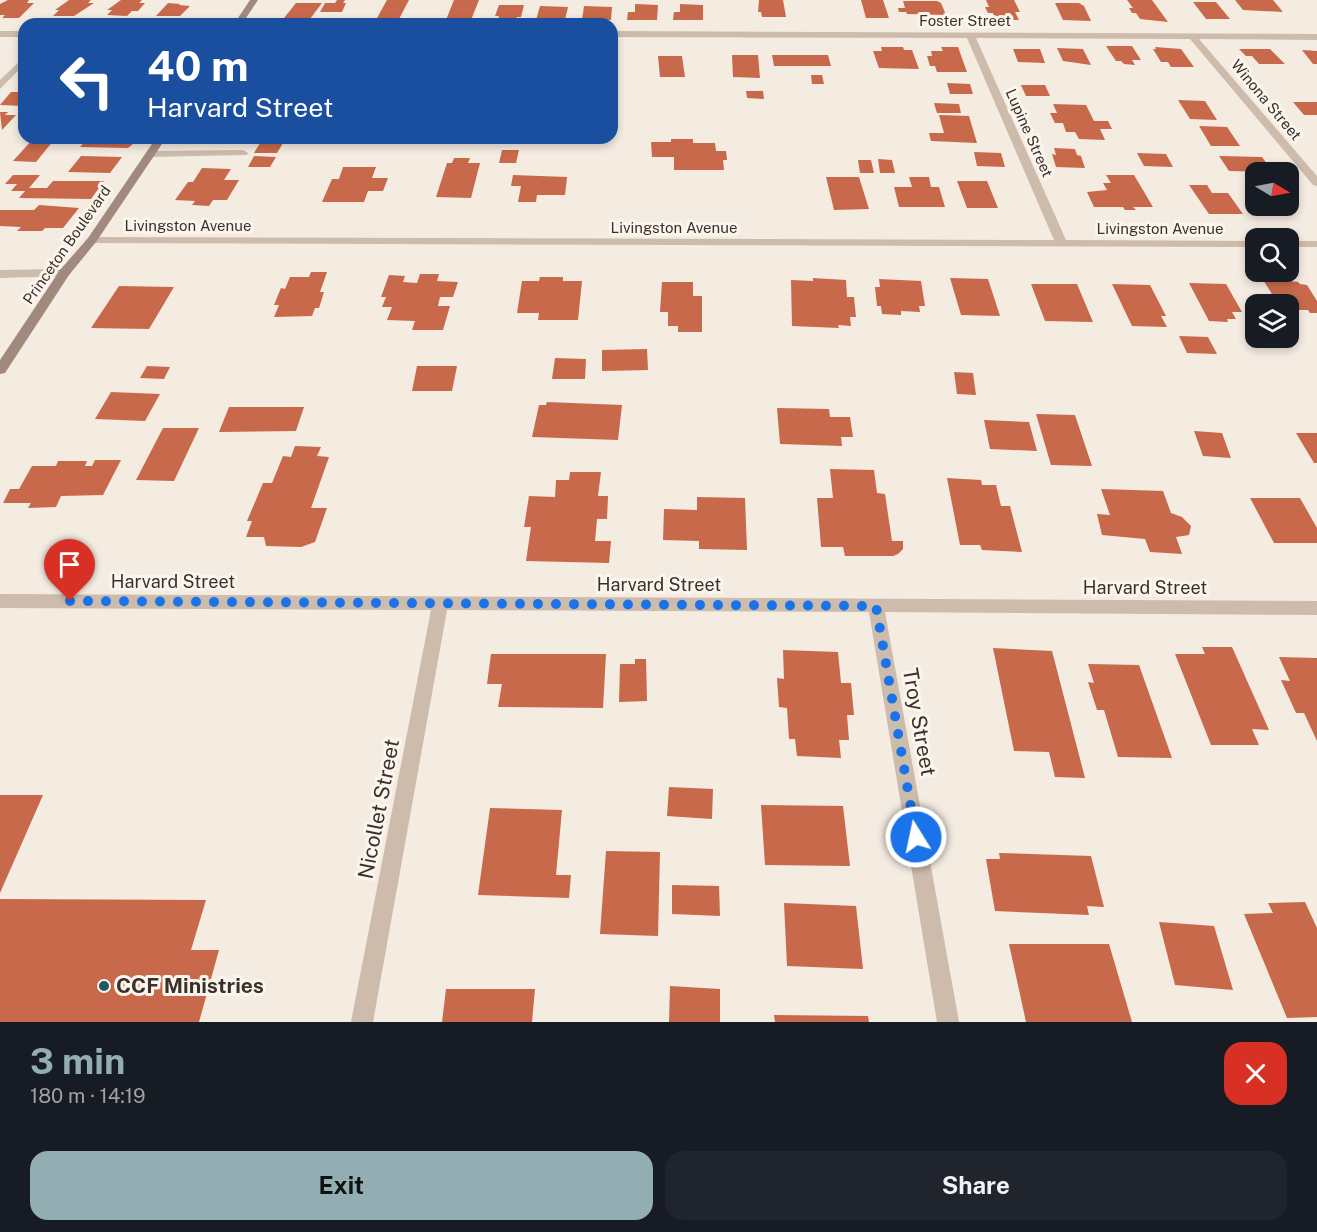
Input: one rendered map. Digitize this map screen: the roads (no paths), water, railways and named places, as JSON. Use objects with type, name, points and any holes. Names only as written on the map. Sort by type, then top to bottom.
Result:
[{"type":"street","points":[[242,18],[254,0]]},
{"type":"street","points":[[0,34],[18,34]]},
{"type":"street","name":"Foster Street","points":[[618,34],[1317,37]]},
{"type":"street","name":"Lupine Street","points":[[970,35],[1062,244]]},
{"type":"street","name":"Winona Street","points":[[1192,36],[1317,183]]},
{"type":"street","points":[[0,86],[18,66]]},
{"type":"street","name":"Princeton Boulevard","points":[[0,370],[64,273],[92,240],[157,144]]},
{"type":"street","points":[[150,154],[243,153]]},
{"type":"street","name":"Livingston Avenue","points":[[92,240],[1245,244]]},
{"type":"street","points":[[1299,244],[1317,244]]},
{"type":"street","points":[[0,274],[64,273]]},
{"type":"street","name":"Harvard Street","points":[[0,601],[1317,608]]},
{"type":"street","name":"Nicollet Street","points":[[362,1022],[440,604]]},
{"type":"street","name":"Troy Street","points":[[876,606],[948,1022]]},
{"type":"place","name":"CCF Ministries","points":[[104,986]]}]
